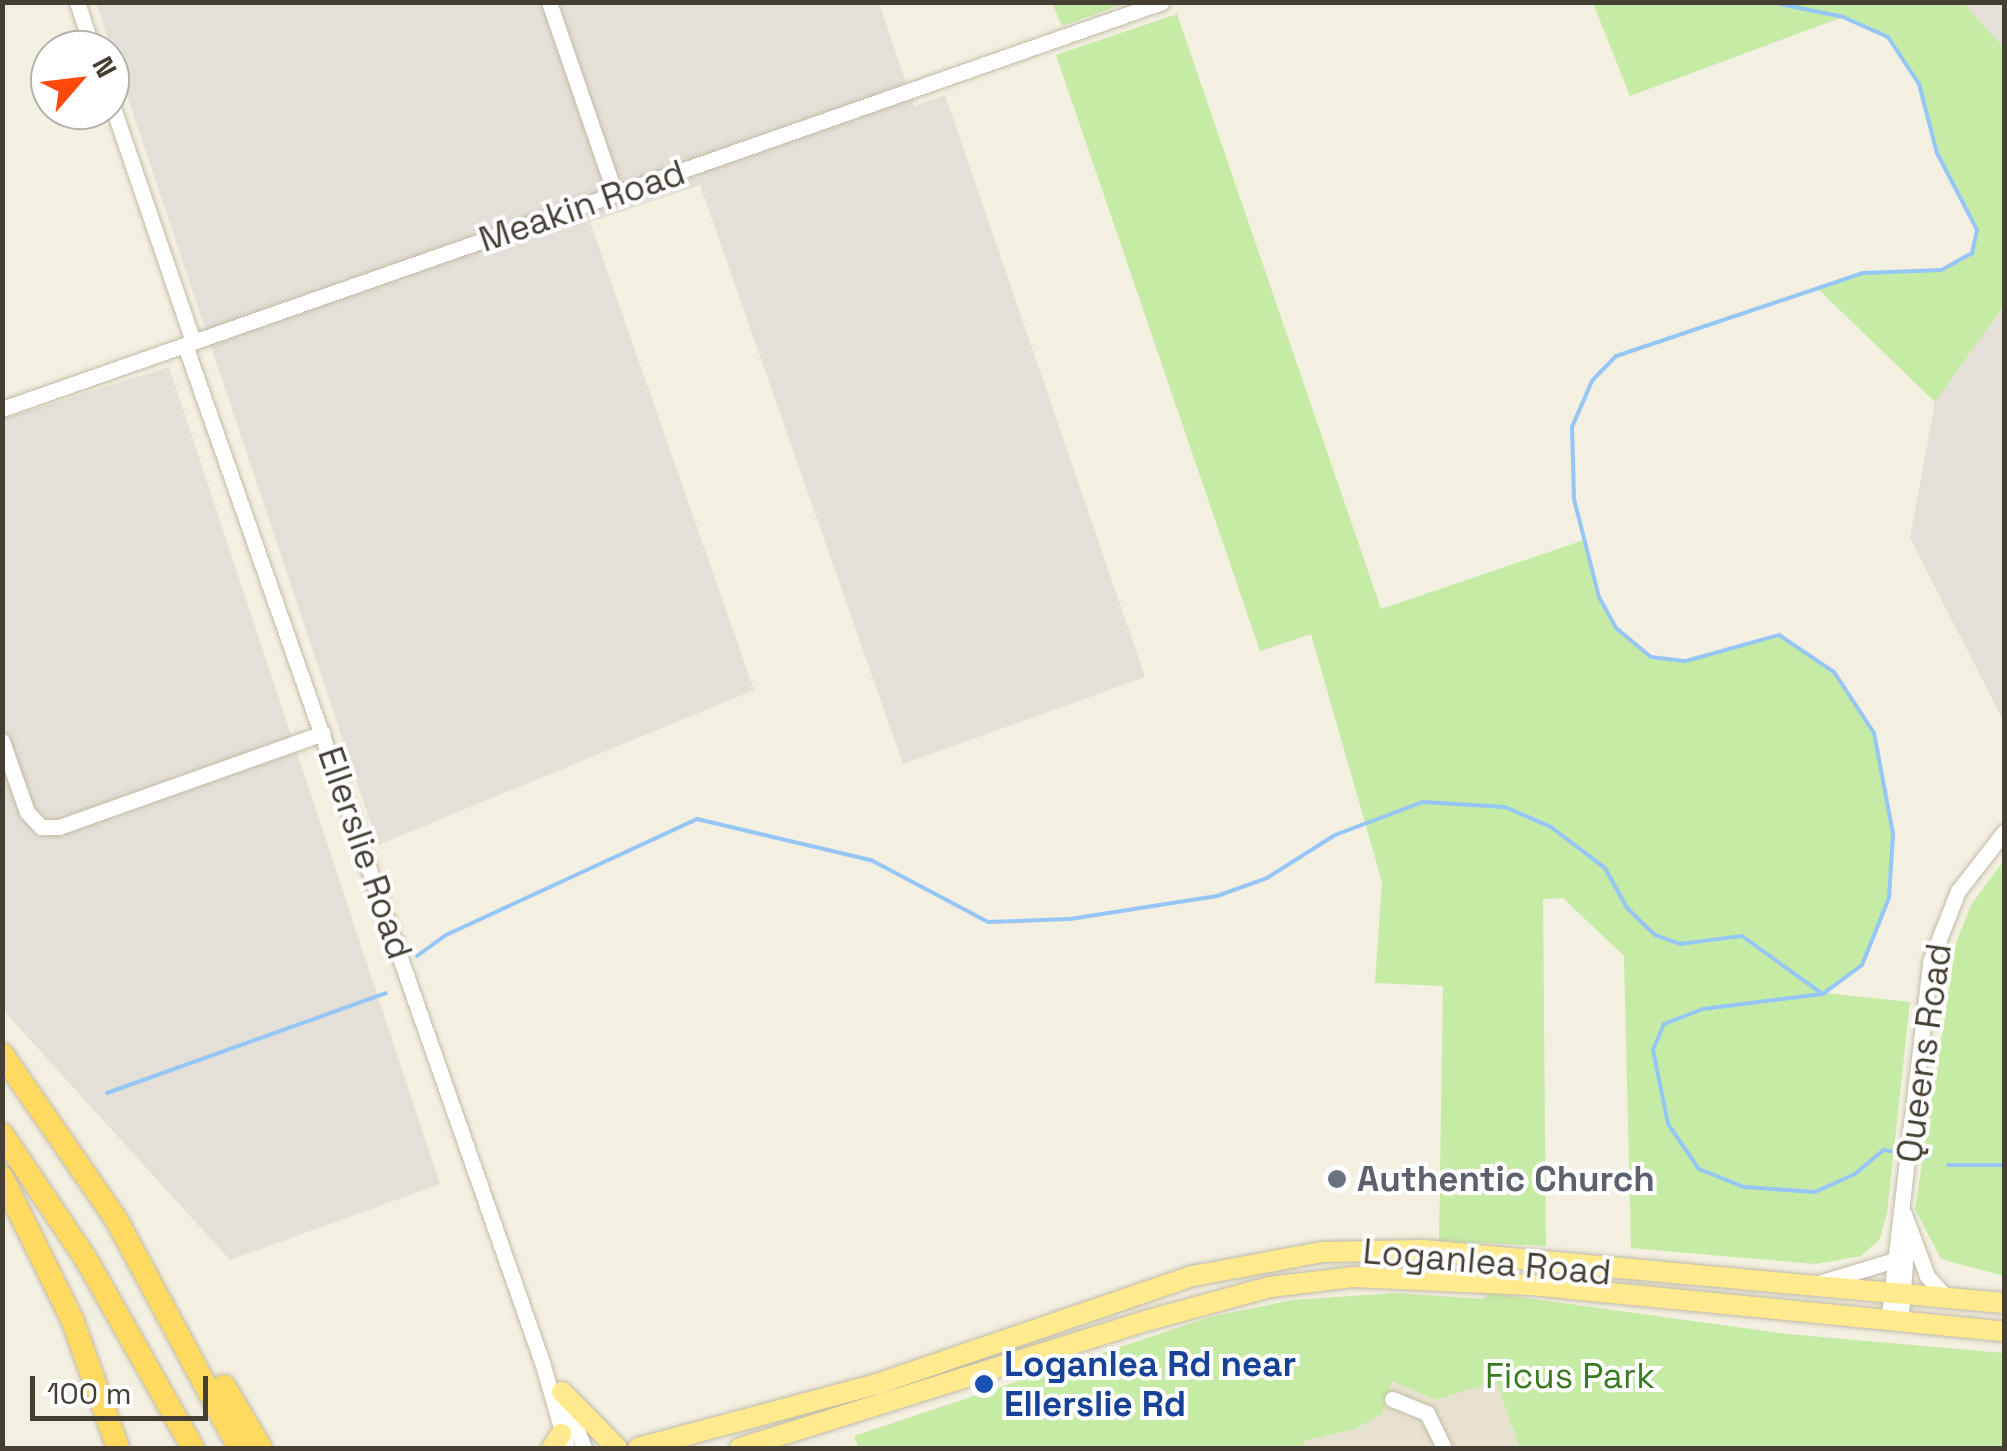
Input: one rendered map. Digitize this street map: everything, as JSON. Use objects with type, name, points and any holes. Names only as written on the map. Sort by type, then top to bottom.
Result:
[{"type":"highway","points":[[2,1054],[92,1180],[178,1329],[240,1448]]},
{"type":"highway","points":[[2,1134],[86,1259],[193,1448]]},
{"type":"highway","points":[[2,1177],[72,1319],[118,1448]]},
{"type":"highway","points":[[178,1329],[213,1368],[260,1448]]},
{"type":"main road","name":"Loganlea Road","points":[[638,1448],[878,1384],[1148,1290],[1280,1257],[1423,1250],[1794,1287],[2004,1303]]},
{"type":"main road","name":"Loganlea Road","points":[[740,1448],[1149,1320],[1312,1282],[1482,1281],[2004,1331]]},
{"type":"main road","points":[[562,1392],[618,1448]]},
{"type":"street","points":[[77,2],[86,30]]},
{"type":"street","points":[[549,2],[615,194]]},
{"type":"street","name":"Meakin Road","points":[[2,409],[1162,2]]},
{"type":"street","name":"Ellerslie Road","points":[[120,130],[189,344],[542,1362],[560,1444]]},
{"type":"street","points":[[2,741],[27,812],[41,827],[59,827],[322,732]]},
{"type":"street","name":"Queens Road","points":[[1896,1295],[1890,1261],[1900,1234],[1906,1190],[1924,998],[1941,926],[1980,858],[2004,832]]},
{"type":"street","points":[[1902,1211],[1927,1276],[1947,1298]]},
{"type":"street","name":"Queens Road","points":[[1894,1322],[1906,1252],[1900,1234]]},
{"type":"street","points":[[1794,1287],[1890,1261]]},
{"type":"street","name":"Ellerslie Road","points":[[542,1362],[562,1392],[584,1448]]},
{"type":"street","points":[[1392,1399],[1427,1413],[1444,1448]]},
{"type":"shaded area","points":[[96,3],[879,3],[914,106],[945,95],[1145,677],[903,764],[700,185],[590,222],[754,690],[378,845],[130,105],[130,30],[105,30]]},
{"type":"shaded area","points":[[1963,3],[2004,3],[2004,48]]},
{"type":"shaded area","points":[[2004,305],[2004,722],[1910,538],[1935,402]]},
{"type":"shaded area","points":[[169,367],[440,1184],[230,1260],[3,1010],[3,419]]},
{"type":"shaded area","points":[[1496,1380],[1520,1448],[1304,1448],[1302,1441],[1355,1429],[1382,1414],[1392,1381],[1437,1400]]},
{"type":"green space","points":[[1052,3],[1126,3],[1062,26]]},
{"type":"green space","points":[[1593,3],[1963,3],[2004,48],[2004,305],[1935,402],[1817,288],[1863,273],[1941,270],[1972,253],[1977,230],[1937,153],[1919,84],[1888,37],[1843,17],[1630,96]]},
{"type":"green space","points":[[1177,14],[1381,609],[1584,540],[1599,597],[1616,627],[1651,657],[1686,661],[1779,635],[1834,672],[1874,733],[1893,834],[1889,898],[1862,965],[1825,993],[1910,1002],[1887,1213],[1880,1239],[1861,1256],[1816,1264],[1631,1248],[1624,956],[1563,898],[1543,899],[1546,1246],[1439,1241],[1443,986],[1375,983],[1382,882],[1311,634],[1260,651],[1056,55]]},
{"type":"green space","points":[[2004,860],[2004,1276],[1941,1259],[1915,1209],[1956,943],[1971,905]]},
{"type":"green space","name":"Ficus Park","points":[[1395,1293],[1483,1299],[1489,1293],[1787,1334],[2004,1353],[2004,1448],[1520,1448],[1496,1381],[1436,1400],[1392,1381],[1382,1414],[1355,1429],[1303,1441],[1304,1448],[859,1448],[854,1436],[1210,1317],[1292,1300]]},
{"type":"waterway","points":[[1770,2],[1843,17],[1888,37],[1919,84],[1937,153],[1977,230],[1972,253],[1941,270],[1863,273],[1616,356],[1592,381],[1572,427],[1574,499],[1599,597],[1616,628],[1651,657],[1686,661],[1779,635],[1834,672],[1874,733],[1893,834],[1889,898],[1862,965],[1823,994],[1703,1009],[1664,1024],[1653,1050],[1668,1124],[1699,1169],[1744,1187],[1815,1192],[1855,1174],[1884,1150],[1903,1153]]},
{"type":"waterway","points":[[417,956],[446,935],[697,819],[871,860],[988,922],[1070,919],[1217,896],[1267,878],[1335,835],[1423,802],[1505,807],[1551,827],[1605,868],[1627,908],[1655,935],[1680,944],[1742,936],[1821,993]]},
{"type":"waterway","points":[[107,1093],[386,993]]},
{"type":"waterway","points":[[1912,1154],[1928,1157]]},
{"type":"waterway","points":[[1948,1165],[2004,1165]]},
{"type":"place","name":"Authentic Church","points":[[1337,1179]]},
{"type":"place","name":"Loganlea Rd near Ellerslie Rd","points":[[984,1384]]}]
